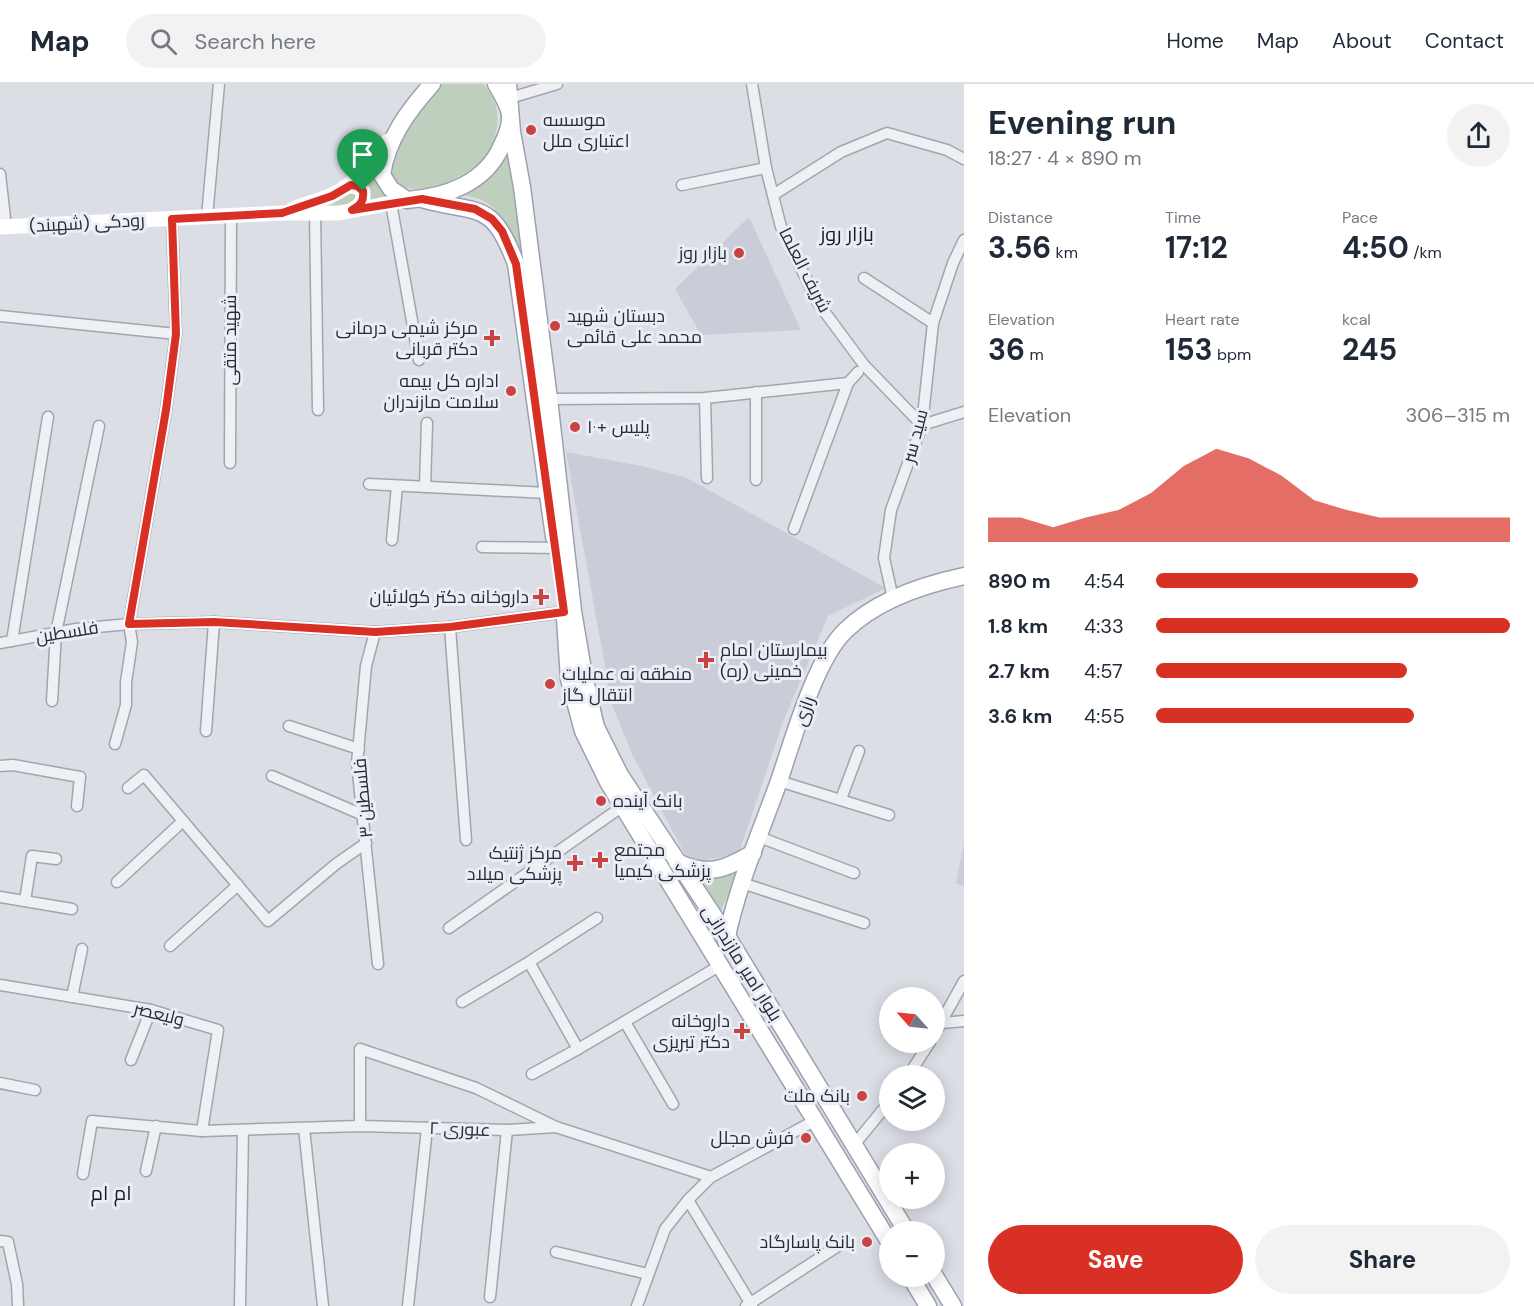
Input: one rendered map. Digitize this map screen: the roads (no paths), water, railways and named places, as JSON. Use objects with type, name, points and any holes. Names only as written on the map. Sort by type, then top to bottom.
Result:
[{"type":"main road","points":[[427,89],[396,129],[384,157],[382,175],[391,189],[407,201],[437,197],[470,183],[494,161],[511,117],[496,84]]},
{"type":"main road","name":"بلوار امیر مازندرانی","points":[[509,91],[549,399],[573,611],[584,676],[596,727],[620,775],[727,936],[901,1221]]},
{"type":"main road","name":"رودکی (شهبند)","points":[[282,213],[332,196],[344,188],[372,165],[396,129]]},
{"type":"main road","points":[[344,188],[351,185],[363,191],[361,206],[352,210]]},
{"type":"main road","name":"رودکی (شهبند)","points":[[3,227],[282,213],[339,213],[407,201]]},
{"type":"main road","name":"بلوار امیر مازندرانی","points":[[407,201],[475,209],[492,219],[509,245],[516,264],[564,612],[569,679],[583,731],[608,782],[879,1225]]},
{"type":"main road","name":"رازی","points":[[721,965],[742,883],[811,691],[832,646],[845,631],[885,601],[964,576]]},
{"type":"main road","points":[[677,862],[704,872],[735,864],[756,845]]},
{"type":"main road","points":[[917,1287],[928,1306]]},
{"type":"main road","points":[[941,1287],[953,1306]]},
{"type":"street","points":[[207,217],[219,84]]},
{"type":"street","points":[[509,91],[557,84]]},
{"type":"street","name":"شریف العلما","points":[[752,84],[766,168],[781,227],[818,303],[864,365],[922,425]]},
{"type":"street","points":[[773,195],[841,152],[887,133],[947,150],[964,159]]},
{"type":"street","points":[[682,185],[766,168]]},
{"type":"street","points":[[0,174],[3,227]]},
{"type":"street","points":[[407,201],[419,360]]},
{"type":"street","points":[[315,213],[318,410]]},
{"type":"street","name":"شهید متقی","points":[[230,463],[231,216]]},
{"type":"street","points":[[115,744],[126,705],[126,682],[132,642],[129,624],[166,410],[176,334],[172,219]]},
{"type":"street","name":"سید سر","points":[[893,599],[884,558],[891,510],[922,425],[933,323],[953,264],[964,240]]},
{"type":"street","points":[[864,278],[933,323]]},
{"type":"street","points":[[0,316],[176,334]]},
{"type":"street","points":[[794,529],[848,383],[858,372]]},
{"type":"street","points":[[549,399],[705,398],[848,383]]},
{"type":"street","points":[[756,392],[756,480]]},
{"type":"street","points":[[705,398],[707,478]]},
{"type":"street","points":[[922,425],[964,412]]},
{"type":"street","points":[[12,641],[48,417]]},
{"type":"street","points":[[425,487],[427,423]]},
{"type":"street","points":[[52,701],[56,633],[99,426]]},
{"type":"street","points":[[369,484],[547,492]]},
{"type":"street","points":[[392,540],[397,486]]},
{"type":"street","points":[[482,547],[555,548]]},
{"type":"street","name":"فلسطین","points":[[0,643],[129,624],[214,622],[375,632],[450,627],[564,612]]},
{"type":"street","points":[[206,731],[214,622]]},
{"type":"street","points":[[450,627],[466,840]]},
{"type":"street","name":"فلسطین ۳","points":[[375,632],[366,666],[357,764],[378,964]]},
{"type":"street","points":[[289,726],[359,749]]},
{"type":"street","points":[[841,799],[860,751]]},
{"type":"street","points":[[0,766],[14,765],[80,777],[76,806]]},
{"type":"street","points":[[128,788],[144,775],[268,921],[336,864],[366,843]]},
{"type":"street","points":[[272,776],[363,815]]},
{"type":"street","points":[[779,781],[889,815]]},
{"type":"street","points":[[449,928],[623,806]]},
{"type":"street","points":[[117,882],[183,821]]},
{"type":"street","points":[[756,845],[854,873]]},
{"type":"street","points":[[25,901],[32,856],[56,859]]},
{"type":"street","points":[[742,883],[864,923]]},
{"type":"street","points":[[170,945],[238,885]]},
{"type":"street","points":[[0,897],[72,909]]},
{"type":"street","points":[[462,1002],[597,918]]},
{"type":"street","points":[[72,997],[82,949]]},
{"type":"street","points":[[529,962],[578,1049]]},
{"type":"street","points":[[532,1074],[721,965]]},
{"type":"street","points":[[945,1017],[964,981]]},
{"type":"street","name":"ولیعصر","points":[[0,985],[151,1010],[218,1030],[202,1131]]},
{"type":"street","points":[[131,1060],[151,1010]]},
{"type":"street","points":[[945,1023],[964,1021]]},
{"type":"street","points":[[625,1022],[673,1104]]},
{"type":"street","points":[[360,1126],[360,1049],[476,1088],[556,1127]]},
{"type":"street","points":[[0,1083],[35,1090]]},
{"type":"street","points":[[854,1145],[879,1114]]},
{"type":"street","name":"عبوری ۲","points":[[82,1174],[92,1121],[202,1131],[360,1126],[507,1130],[556,1127],[711,1177]]},
{"type":"street","points":[[637,1306],[665,1229],[688,1200],[711,1177],[814,1121]]},
{"type":"street","points":[[146,1171],[156,1126]]},
{"type":"street","points":[[304,1128],[323,1306]]},
{"type":"street","points":[[408,1306],[427,1128]]},
{"type":"street","points":[[240,1306],[243,1130]]},
{"type":"street","points":[[490,1297],[507,1130]]},
{"type":"street","points":[[688,1200],[749,1305],[842,1244]]},
{"type":"street","points":[[0,1241],[8,1242],[17,1284],[18,1306]]},
{"type":"street","points":[[556,1252],[648,1274]]},
{"type":"place","name":"موسسه اعتباری ملل","points":[[531,130]]},
{"type":"place","name":"بازار روز","points":[[739,253]]},
{"type":"place","name":"دبستان شهید محمد علی قائمی","points":[[555,326]]},
{"type":"place","name":"مرکز شیمی درمانی دکتر قربانی","points":[[492,338]]},
{"type":"place","name":"اداره کل بیمه سلامت مازندران","points":[[511,391]]},
{"type":"place","name":"پلیس +١٠","points":[[575,427]]},
{"type":"place","name":"داروخانه دکتر کولائیان","points":[[541,597]]},
{"type":"place","name":"بیمارستان امام خمینی (ره)","points":[[706,660]]},
{"type":"place","name":"منطقه نه عملیات انتقال گاز","points":[[550,684]]},
{"type":"place","name":"بانک آینده","points":[[601,801]]},
{"type":"place","name":"مجتمع پزشکی کیمیا","points":[[600,860]]},
{"type":"place","name":"مرکز ژنتیک پزشکی میلاد","points":[[575,863]]},
{"type":"place","name":"داروخانه دکتر تبریزی","points":[[742,1031]]},
{"type":"place","name":"بانک ملت","points":[[862,1096]]},
{"type":"place","name":"فرش مجلل","points":[[806,1138]]},
{"type":"place","name":"بانک پاسارگاد","points":[[867,1242]]},
{"type":"district","name":"بازار روز","points":[[847,234]]},
{"type":"district","name":"ام ام","points":[[111,1193]]}]
